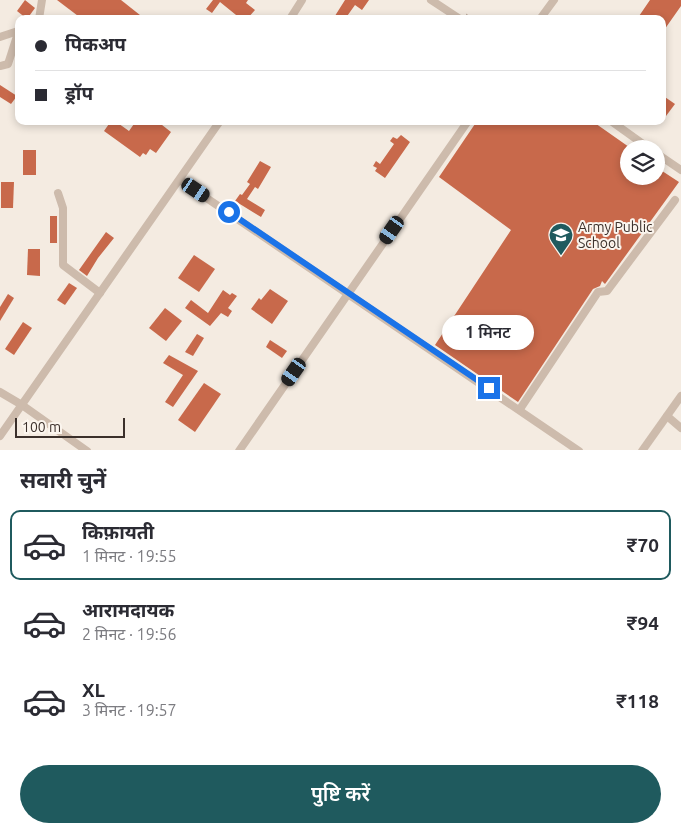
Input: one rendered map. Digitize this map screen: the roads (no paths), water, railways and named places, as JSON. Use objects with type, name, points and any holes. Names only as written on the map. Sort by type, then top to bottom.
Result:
[{"type":"street","points":[[40,15],[42,0]]},
{"type":"street","points":[[293,15],[302,0]]},
{"type":"street","points":[[431,0],[454,15]]},
{"type":"street","points":[[543,15],[554,0]]},
{"type":"street","points":[[0,37],[15,32]]},
{"type":"street","points":[[0,66],[8,64],[15,41]]},
{"type":"street","points":[[0,436],[217,125]]},
{"type":"street","points":[[238,450],[465,125]]},
{"type":"street","points":[[617,125],[637,140]]},
{"type":"street","points":[[665,159],[681,170]]},
{"type":"street","points":[[180,180],[579,450]]},
{"type":"street","points":[[58,193],[63,208],[63,266],[100,293]]},
{"type":"street","points":[[520,409],[598,292],[607,291],[675,200]]},
{"type":"street","points":[[0,392],[88,450]]},
{"type":"street","points":[[642,450],[681,396]]},
{"type":"street","points":[[667,416],[681,428]]},
{"type":"place","name":"Army Public School","points":[[561,256]]}]
